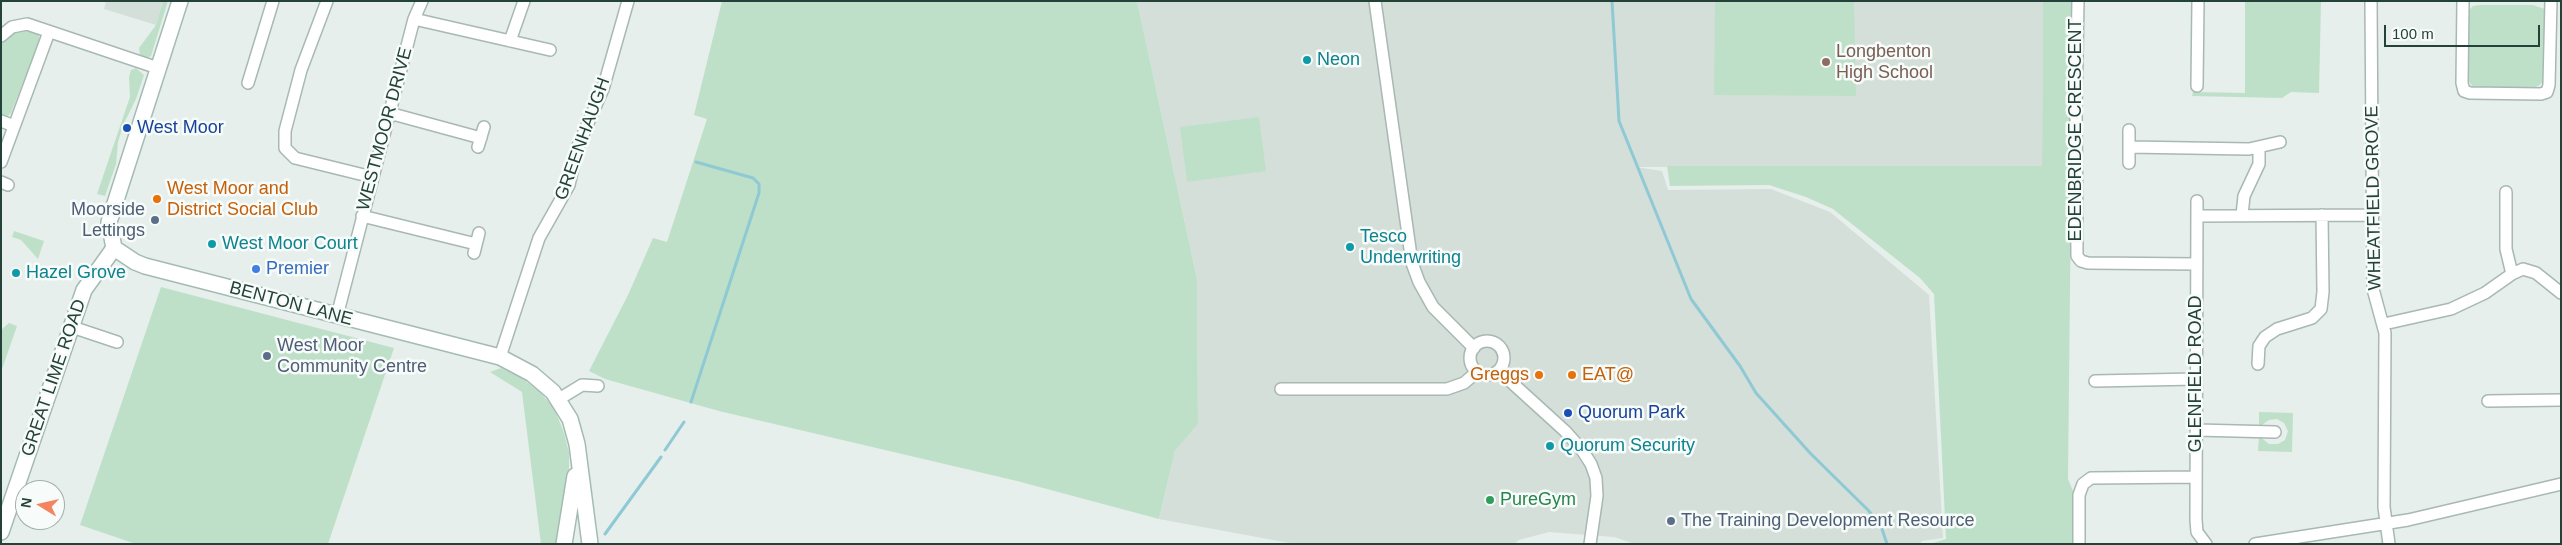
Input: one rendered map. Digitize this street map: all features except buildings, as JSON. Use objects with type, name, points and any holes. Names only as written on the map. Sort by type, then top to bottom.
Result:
[{"type":"main road","points":[[114,248],[109,222],[180,1]]},
{"type":"main road","name":"BENTON LANE","points":[[114,248],[134,262],[145,266],[500,357],[532,374],[559,399],[570,419],[577,444],[590,544]]},
{"type":"main road","name":"GREAT LIME ROAD","points":[[1,532],[90,280],[114,248]]},
{"type":"main road","name":"BENTON LANE","points":[[564,544],[573,496],[577,444]]},
{"type":"street","points":[[248,83],[273,1]]},
{"type":"street","points":[[327,1],[299,78],[285,131],[286,148],[295,158],[372,177]]},
{"type":"street","name":"WESTMOOR DRIVE","points":[[337,316],[414,19],[422,1]]},
{"type":"street","points":[[510,41],[524,1]]},
{"type":"street","name":"GREENHAUGH","points":[[500,357],[539,238],[569,185],[578,146],[603,89],[628,1]]},
{"type":"street","points":[[1375,1],[1412,263],[1418,282],[1433,306],[1474,348]]},
{"type":"street","name":"EDENBRIDGE CRESCENT","points":[[2078,1],[2076,108],[2077,256],[2081,261],[2088,263],[2197,264]]},
{"type":"street","points":[[2197,86],[2198,1]]},
{"type":"street","name":"WHEATFIELD GROVE","points":[[2371,1],[2373,289],[2384,324],[2386,524],[2389,544]]},
{"type":"street","points":[[2463,1],[2462,83],[2464,91],[2470,93],[2540,94],[2548,89],[2551,1]]},
{"type":"street","points":[[414,19],[550,50]]},
{"type":"street","points":[[1,36],[12,27],[22,24],[158,68]]},
{"type":"street","points":[[1,162],[49,32]]},
{"type":"street","points":[[389,113],[481,137]]},
{"type":"street","points":[[1,121],[14,126]]},
{"type":"street","points":[[2129,130],[2129,163]]},
{"type":"street","points":[[2129,147],[2259,148],[2280,142]]},
{"type":"street","points":[[2242,215],[2244,196],[2259,164],[2259,148]]},
{"type":"street","points":[[2506,192],[2506,249],[2512,274]]},
{"type":"street","name":"GLENFIELD ROAD","points":[[2197,201],[2196,525],[2206,544]]},
{"type":"street","points":[[2258,364],[2259,346],[2265,336],[2283,327],[2312,318],[2321,309],[2322,215]]},
{"type":"street","points":[[2197,216],[2373,215]]},
{"type":"street","points":[[362,216],[477,243]]},
{"type":"street","points":[[2384,324],[2451,309],[2485,293],[2512,274],[2523,269],[2531,270],[2561,293]]},
{"type":"street","points":[[72,327],[117,342]]},
{"type":"street","points":[[1487,341],[1500,346],[1505,358],[1499,371],[1486,375],[1477,372],[1470,360],[1474,348],[1487,341]]},
{"type":"street","points":[[1499,371],[1565,431],[1582,450],[1591,464],[1596,478],[1597,496],[1590,543]]},
{"type":"street","points":[[1281,389],[1447,389],[1464,383],[1477,372]]},
{"type":"street","points":[[2095,381],[2196,380]]},
{"type":"street","points":[[559,399],[582,385],[598,386]]},
{"type":"street","points":[[2488,402],[2561,400]]},
{"type":"street","points":[[2197,430],[2275,432]]},
{"type":"street","points":[[2079,544],[2079,494],[2083,484],[2091,478],[2196,477]]},
{"type":"street","points":[[2255,544],[2291,541],[2386,524],[2561,484]]},
{"type":"shaded area","points":[[106,1],[163,1],[156,25],[104,9]]},
{"type":"shaded area","points":[[1137,1],[2043,1],[2042,166],[1636,167],[1662,171],[1668,190],[1771,189],[1830,212],[1929,295],[1943,538],[1922,541],[1920,544],[1635,544],[1614,537],[1549,532],[1519,540],[1514,544],[1295,544],[1159,519],[1175,451],[1198,424],[1197,279]]},
{"type":"green space","points":[[163,1],[168,1],[151,56],[147,58],[140,55],[139,48],[156,25]]},
{"type":"green space","points":[[722,1],[1137,1],[1197,279],[1198,424],[1175,451],[1159,519],[1017,481],[719,411],[605,379],[589,371],[628,295],[653,238],[667,242],[707,119],[694,115]]},
{"type":"green space","points":[[1715,1],[1854,1],[1856,96],[1714,95]]},
{"type":"green space","points":[[2043,1],[2073,1],[2068,479],[2073,491],[2074,544],[1930,544],[1946,539],[1934,294],[1920,278],[1833,209],[1806,197],[1769,185],[1670,186],[1667,166],[2042,166]]},
{"type":"green space","points":[[2245,1],[2321,1],[2319,93],[2291,92],[2282,98],[2192,96],[2193,92],[2245,93]]},
{"type":"green space","points":[[2533,5],[2545,9],[2548,15],[2544,81],[2538,86],[2531,89],[2481,89],[2473,87],[2468,80],[2468,11],[2473,6]]},
{"type":"green space","points":[[27,28],[38,32],[40,40],[11,113],[7,117],[1,116],[1,43],[17,30]]},
{"type":"green space","points":[[136,68],[144,75],[136,99],[124,123],[118,142],[116,164],[105,196],[97,194],[130,97],[129,77],[131,70]]},
{"type":"green space","points":[[1259,117],[1266,171],[1187,182],[1180,127]]},
{"type":"green space","points":[[14,231],[44,241],[38,259],[21,240],[12,237]]},
{"type":"green space","points":[[161,287],[394,348],[328,544],[136,544],[80,525]]},
{"type":"green space","points":[[9,323],[17,326],[1,372],[1,330]]},
{"type":"green space","points":[[501,368],[520,377],[539,391],[554,408],[564,433],[569,453],[569,474],[557,544],[541,544],[522,392],[490,372]]},
{"type":"green space","points":[[2259,412],[2293,413],[2292,452],[2258,451],[2259,436],[2269,444],[2278,444],[2285,440],[2288,431],[2284,423],[2277,419],[2269,420],[2259,427]]},
{"type":"waterway","points":[[1612,1],[1619,121],[1691,299],[1740,366],[1756,393],[1811,454],[1868,510],[1881,526],[1887,544]]},
{"type":"waterway","points":[[691,402],[759,193],[759,184],[753,178],[696,162]]},
{"type":"waterway","points":[[665,450],[684,422]]},
{"type":"waterway","points":[[605,534],[661,457]]},
{"type":"place","name":"Neon","points":[[1307,60]]},
{"type":"place","name":"Longbenton High School","points":[[1826,62]]},
{"type":"place","name":"West Moor","points":[[127,128]]},
{"type":"place","name":"West Moor and District Social Club","points":[[157,199]]},
{"type":"place","name":"Moorside Lettings","points":[[155,220]]},
{"type":"place","name":"West Moor Court","points":[[212,244]]},
{"type":"place","name":"Tesco Underwriting","points":[[1350,247]]},
{"type":"place","name":"Premier","points":[[256,269]]},
{"type":"place","name":"Hazel Grove","points":[[16,273]]},
{"type":"place","name":"West Moor Community Centre","points":[[267,356]]},
{"type":"place","name":"Greggs","points":[[1539,375]]},
{"type":"place","name":"EAT@","points":[[1572,375]]},
{"type":"place","name":"Quorum Park","points":[[1568,413]]},
{"type":"place","name":"Quorum Security","points":[[1550,446]]},
{"type":"place","name":"PureGym","points":[[1490,500]]},
{"type":"place","name":"The Training Development Resource","points":[[1671,521]]}]
